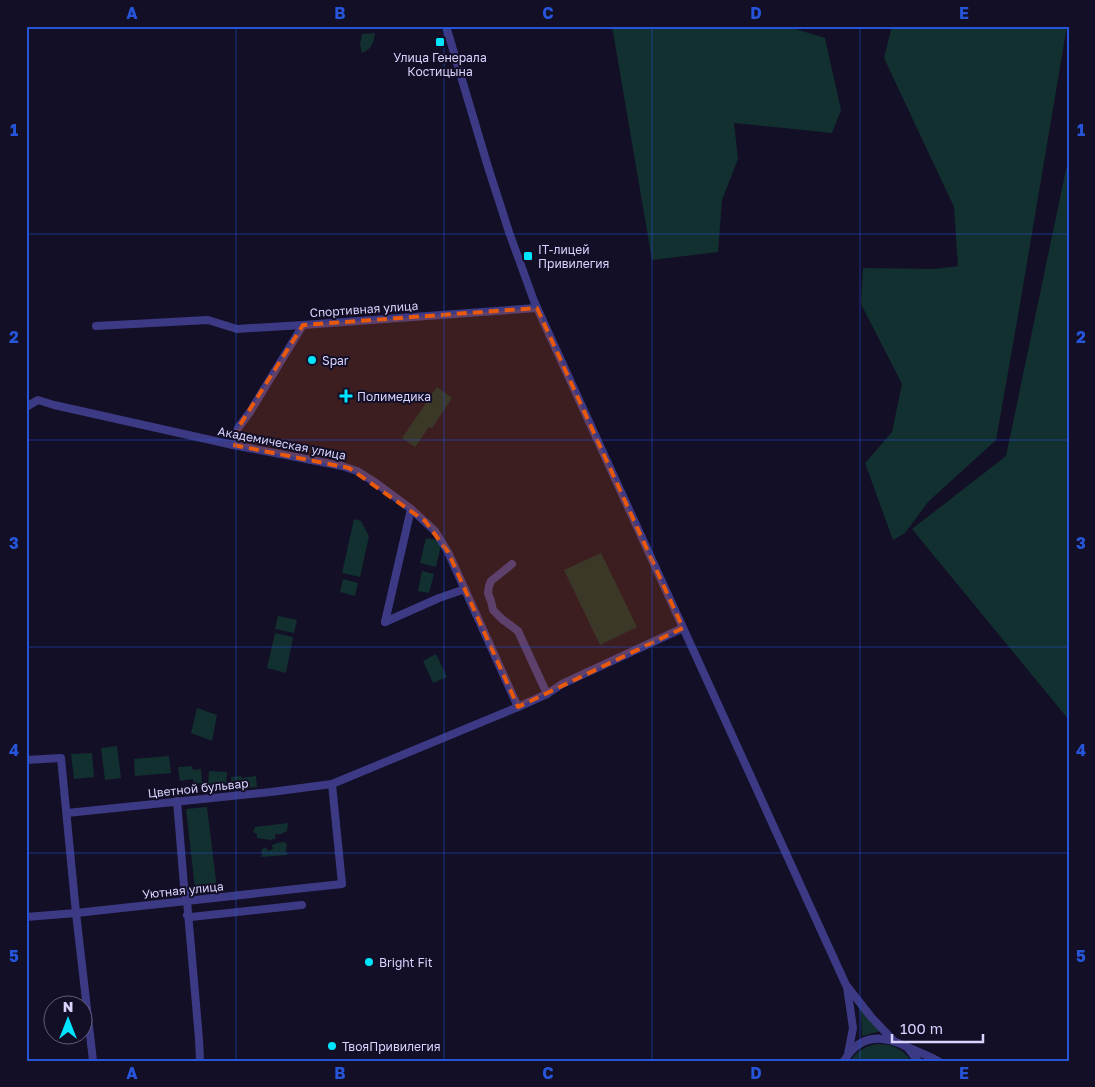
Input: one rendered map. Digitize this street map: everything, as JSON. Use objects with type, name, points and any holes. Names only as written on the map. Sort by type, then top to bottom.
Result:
[{"type":"street","points":[[446,26],[510,232],[537,308],[846,985],[872,1018],[893,1040]]},
{"type":"street","name":"Спортивная улица","points":[[233,445],[238,428],[250,412],[303,325],[537,308]]},
{"type":"street","points":[[96,326],[208,320],[238,329],[303,325]]},
{"type":"street","name":"Академическая улица","points":[[26,408],[38,400],[233,445],[349,468],[376,483],[411,508],[435,531],[448,552],[466,589],[518,707]]},
{"type":"street","points":[[411,508],[385,622],[439,598],[466,589]]},
{"type":"street","points":[[512,564],[491,581],[488,593],[493,610],[518,631],[547,694]]},
{"type":"street","name":"Цветной бульвар","points":[[67,813],[332,784],[518,707],[547,694],[562,684],[683,628]]},
{"type":"street","points":[[26,760],[61,758],[93,1061]]},
{"type":"street","name":"Уютная улица","points":[[26,917],[342,884],[332,784]]},
{"type":"street","points":[[177,801],[200,1061]]},
{"type":"street","points":[[187,915],[191,917],[302,904]]},
{"type":"street","points":[[846,985],[853,1028],[846,1057]]},
{"type":"street","points":[[846,1057],[858,1045],[869,1040],[881,1038],[893,1040],[938,1061]]},
{"type":"street","points":[[905,1045],[918,1061]]},
{"type":"highlighted area","points":[[537,308],[683,628],[518,707],[448,552],[425,521],[349,468],[233,445],[238,428],[303,325]]},
{"type":"green space","points":[[612,26],[782,26],[825,38],[841,110],[832,133],[734,123],[738,159],[722,200],[718,252],[652,260]]},
{"type":"green space","points":[[892,26],[1067,26],[996,440],[928,502],[905,533],[893,540],[865,463],[892,432],[902,384],[861,304],[863,268],[935,269],[958,266],[954,207],[884,58]]},
{"type":"green space","points":[[375,33],[372,45],[362,53],[360,45],[362,34]]},
{"type":"green space","points":[[1069,155],[1069,720],[912,529],[1006,456]]},
{"type":"green space","points":[[437,387],[452,398],[432,428],[429,427],[415,447],[402,438]]},
{"type":"green space","points":[[354,519],[361,521],[369,536],[360,577],[342,573]]},
{"type":"green space","points":[[426,538],[442,541],[436,567],[420,563]]},
{"type":"green space","points":[[601,553],[637,627],[600,645],[564,570]]},
{"type":"green space","points":[[422,571],[434,574],[429,593],[418,591]]},
{"type":"green space","points":[[343,579],[358,583],[355,596],[340,592]]},
{"type":"green space","points":[[278,616],[297,620],[294,633],[275,629]]},
{"type":"green space","points":[[275,633],[293,637],[286,673],[267,668]]},
{"type":"green space","points":[[436,654],[447,677],[433,683],[423,661]]},
{"type":"green space","points":[[197,708],[217,715],[212,741],[191,733]]},
{"type":"green space","points":[[117,746],[121,778],[105,780],[101,748]]},
{"type":"green space","points":[[92,753],[94,777],[74,779],[71,754]]},
{"type":"green space","points":[[169,756],[171,773],[135,776],[134,759]]},
{"type":"green space","points":[[192,766],[193,770],[201,769],[202,783],[194,784],[193,779],[180,781],[178,767]]},
{"type":"green space","points":[[209,771],[227,772],[226,786],[208,785]]},
{"type":"green space","points":[[241,776],[242,778],[256,776],[257,787],[232,789],[231,777]]},
{"type":"green space","points":[[207,807],[217,889],[199,891],[195,889],[186,809]]},
{"type":"green space","points":[[288,823],[287,831],[275,834],[276,838],[271,840],[257,838],[257,834],[253,832],[255,827]]},
{"type":"green space","points":[[285,842],[287,845],[287,855],[261,857],[261,850],[266,847],[268,851],[273,849],[272,845]]},
{"type":"green space","points":[[858,1005],[881,1031],[862,1036],[861,1015]]},
{"type":"green space","points":[[879,1044],[897,1048],[911,1061],[850,1061],[862,1049]]},
{"type":"place","name":"Улица Генерала Костицына","points":[[440,42]]},
{"type":"place","name":"IT-лицей Привилегия","points":[[528,256]]},
{"type":"place","name":"Spar","points":[[312,360]]},
{"type":"place","name":"Полимедика","points":[[346,396]]},
{"type":"place","name":"Bright Fit","points":[[369,962]]},
{"type":"place","name":"ТвояПривилегия","points":[[332,1046]]}]
